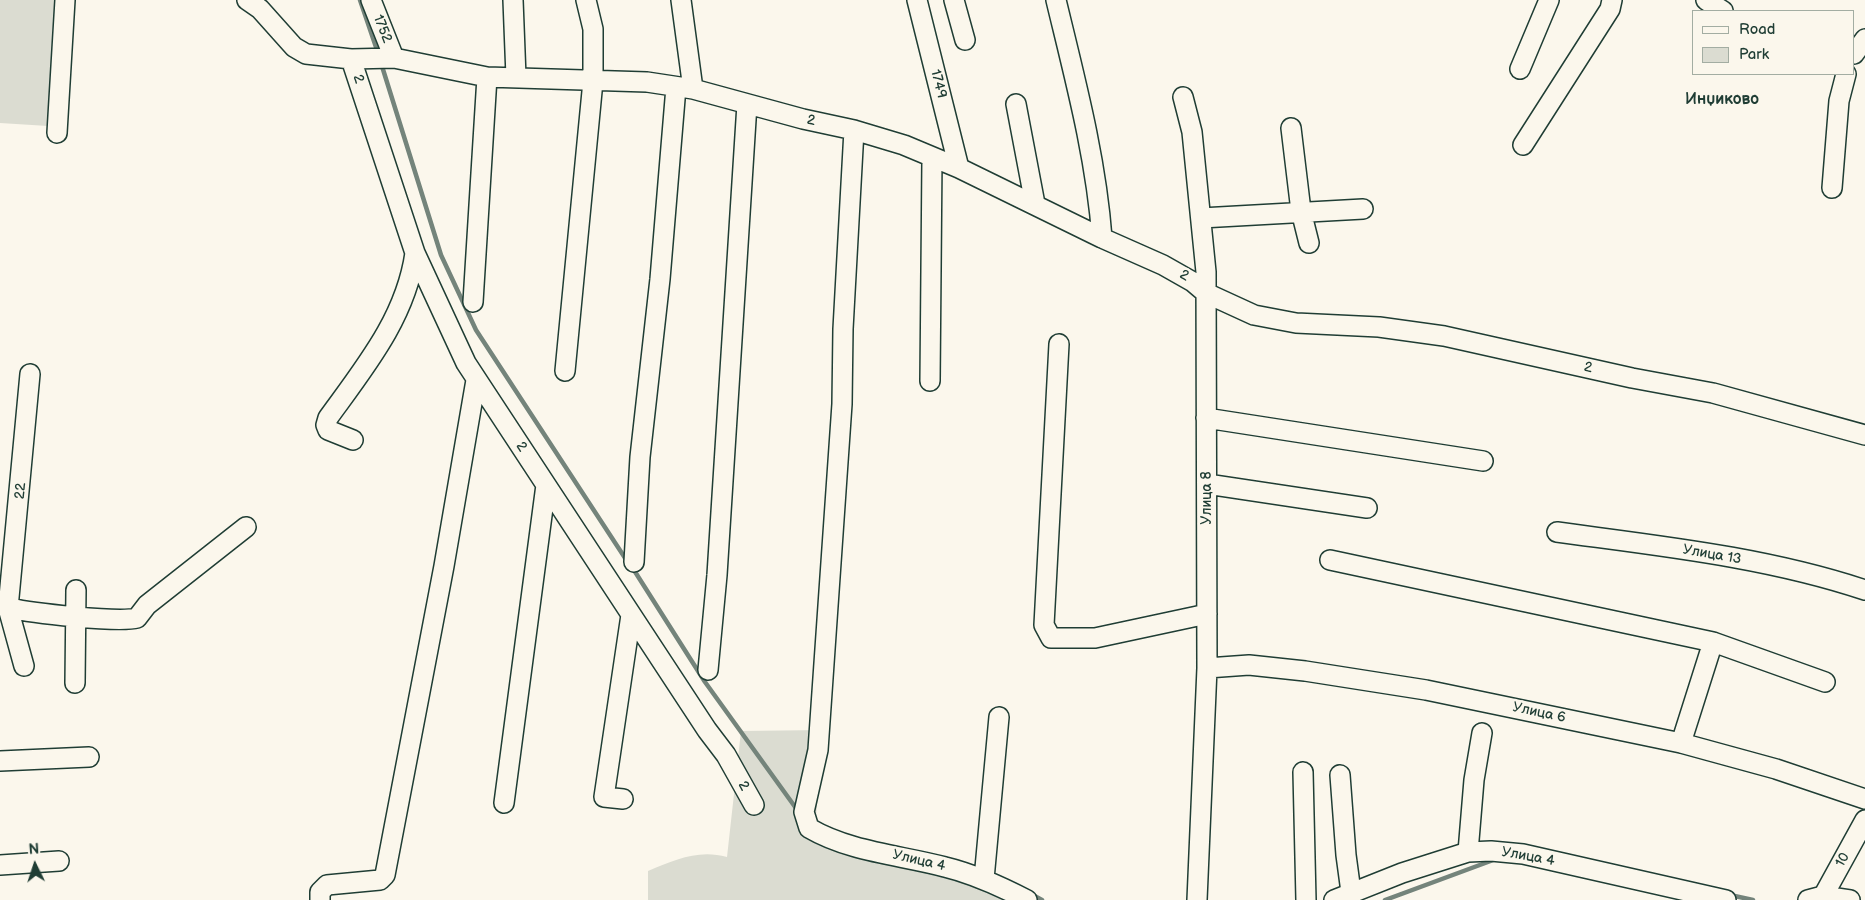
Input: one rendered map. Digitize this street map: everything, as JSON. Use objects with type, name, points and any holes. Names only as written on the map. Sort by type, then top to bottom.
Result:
[{"type":"street","points":[[57,133],[65,0]]},
{"type":"street","name":"2","points":[[247,0],[260,9],[294,47],[306,54],[351,59],[394,58],[487,77],[648,82],[684,88],[854,130],[904,145],[958,168],[1102,238],[1163,265],[1193,282],[1206,293],[1254,315],[1296,323],[1378,327],[1444,336],[1632,378],[1713,393],[1865,435]]},
{"type":"street","name":"1752","points":[[371,0],[394,58]]},
{"type":"street","points":[[514,0],[516,77]]},
{"type":"street","points":[[565,371],[593,81],[593,29],[586,0]]},
{"type":"street","points":[[634,562],[640,457],[684,88],[681,0]]},
{"type":"street","name":"1749","points":[[917,0],[958,168]]},
{"type":"street","points":[[954,0],[965,40]]},
{"type":"street","points":[[1056,0],[1088,132],[1099,194],[1102,238]]},
{"type":"street","points":[[1520,69],[1549,0]]},
{"type":"street","points":[[1523,145],[1610,9],[1612,0]]},
{"type":"street","points":[[1706,0],[1721,10]]},
{"type":"street","points":[[1855,54],[1865,39]]},
{"type":"street","name":"2","points":[[351,59],[415,253],[447,327],[476,380],[726,755],[754,805]]},
{"type":"street","points":[[1832,188],[1839,101],[1846,75]]},
{"type":"street","points":[[473,302],[487,77]]},
{"type":"street","name":"Улица 8","points":[[1184,98],[1192,132],[1206,272],[1207,614],[1197,900]]},
{"type":"street","points":[[708,670],[717,575],[747,104]]},
{"type":"street","points":[[1016,104],[1035,204]]},
{"type":"street","points":[[1291,128],[1301,211],[1309,243]]},
{"type":"street","name":"Улица 4","points":[[854,130],[843,329],[842,404],[818,750],[804,812],[810,828],[829,839],[946,867],[984,879],[1026,900]]},
{"type":"street","points":[[930,381],[932,158]]},
{"type":"street","points":[[1201,218],[1363,209]]},
{"type":"street","points":[[353,440],[328,430],[326,425],[328,418],[382,341],[405,297],[415,253]]},
{"type":"street","points":[[1059,344],[1044,625],[1051,638],[1095,638],[1207,614]]},
{"type":"street","name":"22","points":[[24,666],[4,605],[30,374]]},
{"type":"street","points":[[320,900],[320,892],[327,885],[380,880],[384,875],[444,566],[476,380]]},
{"type":"street","points":[[1206,418],[1483,461]]},
{"type":"street","points":[[1207,484],[1367,508]]},
{"type":"street","points":[[504,802],[546,485]]},
{"type":"street","points":[[4,605],[75,615],[137,618],[147,605],[246,527]]},
{"type":"street","name":"Улица 13","points":[[1557,532],[1702,552],[1793,569],[1865,590]]},
{"type":"street","points":[[1330,560],[1713,642],[1825,682]]},
{"type":"street","points":[[74,683],[76,590]]},
{"type":"street","points":[[623,799],[604,797],[631,615]]},
{"type":"street","points":[[1681,743],[1713,642]]},
{"type":"street","name":"Улица 6","points":[[1206,668],[1249,665],[1322,673],[1426,690],[1681,743],[1776,769],[1865,799]]},
{"type":"street","points":[[984,879],[999,717]]},
{"type":"street","points":[[1468,852],[1474,780],[1482,733]]},
{"type":"street","points":[[0,762],[89,757]]},
{"type":"street","points":[[1303,772],[1306,900]]},
{"type":"street","points":[[1340,775],[1346,855],[1351,892]]},
{"type":"street","name":"10","points":[[1817,899],[1865,820]]},
{"type":"street","name":"Улица 4","points":[[1334,900],[1351,892],[1468,852],[1491,851],[1524,854],[1726,900]]},
{"type":"street","points":[[0,865],[59,861]]},
{"type":"street","points":[[1817,899],[1850,900]]},
{"type":"green space","points":[[0,0],[55,0],[48,126],[0,123]]},
{"type":"green space","points":[[823,730],[815,830],[985,872],[1042,900],[648,900],[648,871],[696,855],[706,854],[727,857],[741,731]]},
{"type":"waterway","points":[[360,0],[378,53]]},
{"type":"waterway","points":[[381,63],[441,255],[476,330],[627,561]]},
{"type":"waterway","points":[[632,567],[705,682],[798,811]]},
{"type":"waterway","points":[[1385,900],[1496,859]]},
{"type":"waterway","points":[[1031,894],[1042,900]]},
{"type":"waterway","points":[[1730,895],[1753,900]]},
{"type":"district","name":"Инџиково","points":[[1722,100]]}]
